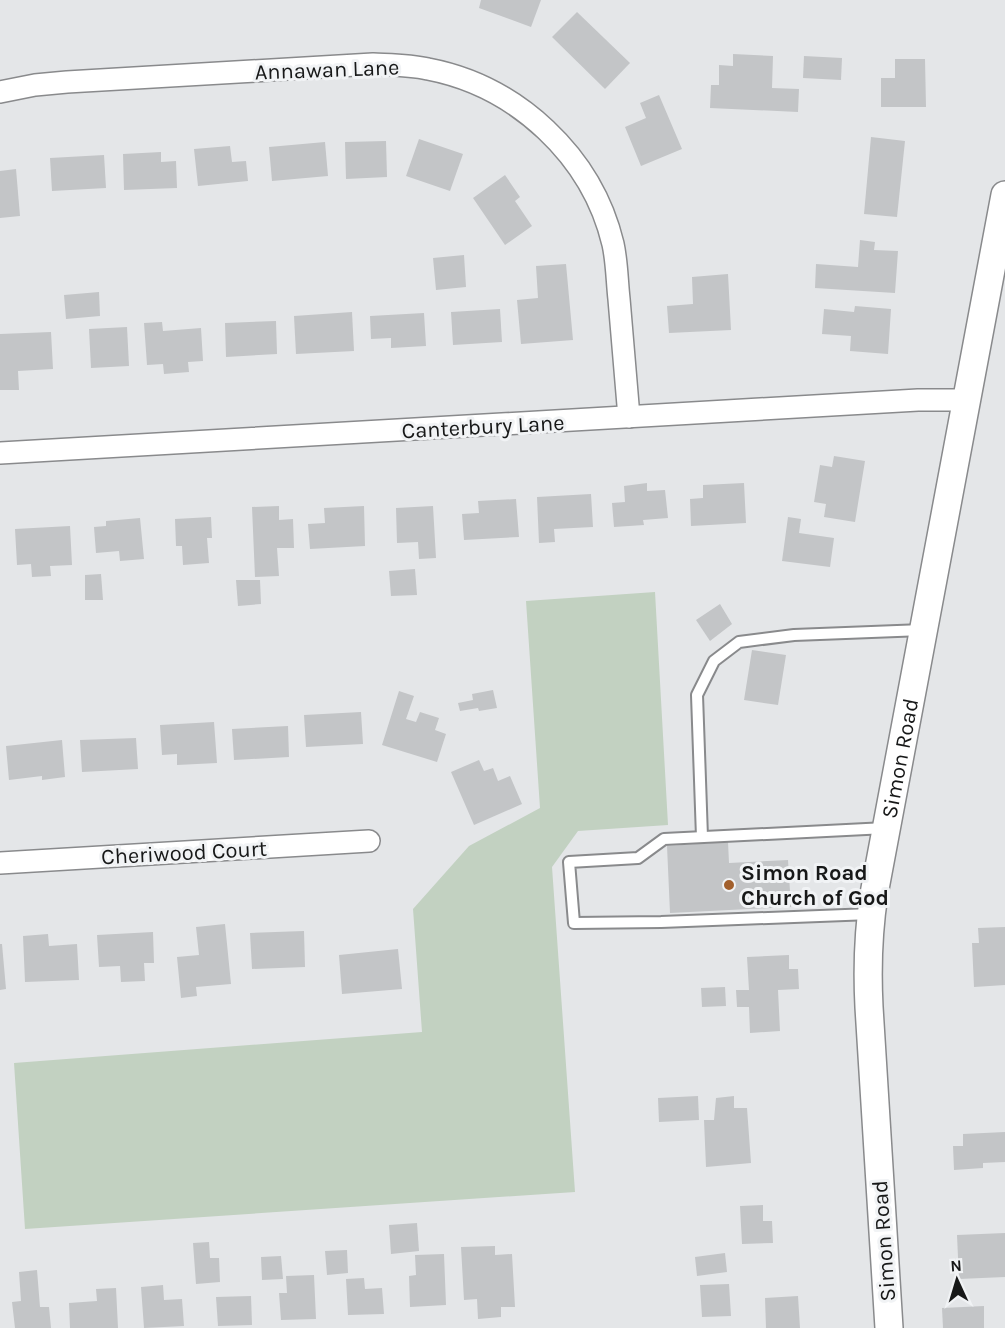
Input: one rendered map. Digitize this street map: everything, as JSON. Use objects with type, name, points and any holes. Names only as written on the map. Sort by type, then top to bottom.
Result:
[{"type":"street","name":"Annawan Lane","points":[[0,92],[67,82],[374,64],[430,69],[470,81],[492,91],[526,113],[560,142],[586,178],[604,213],[614,246],[629,417]]},
{"type":"street","name":"Simon Road","points":[[889,1328],[867,963],[871,914],[1005,195]]},
{"type":"street","name":"Canterbury Lane","points":[[0,453],[966,399]]},
{"type":"street","name":"Cheriwood Court","points":[[0,863],[369,841]]},
{"type":"lane","points":[[702,837],[697,695],[714,661],[739,642],[794,635],[923,630]]},
{"type":"lane","points":[[871,914],[574,923],[569,862],[638,858],[664,838],[886,828]]},
{"type":"green space","points":[[655,592],[668,825],[578,831],[552,867],[575,1192],[25,1229],[14,1063],[422,1032],[413,909],[469,846],[540,808],[526,601]]},
{"type":"building","points":[[481,0],[541,0],[531,27],[479,8]]},
{"type":"building","points":[[577,12],[630,63],[605,89],[552,37]]},
{"type":"building","points":[[733,54],[773,56],[772,88],[799,89],[798,112],[710,108],[711,85],[719,85],[719,65],[733,66]]},
{"type":"building","points":[[804,56],[842,58],[841,80],[803,78]]},
{"type":"building","points":[[895,59],[925,59],[926,107],[881,107],[881,78],[895,78]]},
{"type":"building","points":[[659,95],[682,149],[641,166],[625,127],[646,118],[640,103]]},
{"type":"building","points":[[871,137],[905,141],[897,217],[864,214]]},
{"type":"building","points":[[419,139],[463,154],[450,191],[406,176]]},
{"type":"building","points":[[386,141],[387,177],[346,179],[345,142]]},
{"type":"building","points":[[325,142],[328,176],[272,181],[269,147]]},
{"type":"building","points":[[230,146],[232,162],[246,161],[248,181],[198,186],[194,149]]},
{"type":"building","points":[[161,152],[161,162],[176,161],[177,188],[124,190],[123,154]]},
{"type":"building","points":[[104,155],[106,188],[52,191],[50,158]]},
{"type":"building","points":[[16,169],[20,216],[0,218],[0,171]]},
{"type":"building","points":[[505,175],[520,197],[515,201],[532,226],[505,245],[473,198]]},
{"type":"building","points":[[860,240],[875,242],[874,250],[898,251],[895,293],[815,288],[816,264],[858,267]]},
{"type":"building","points":[[464,255],[466,287],[436,290],[433,258]]},
{"type":"building","points":[[566,264],[573,340],[521,344],[517,300],[538,298],[536,266]]},
{"type":"building","points":[[728,274],[731,330],[669,333],[667,306],[693,304],[692,277]]},
{"type":"building","points":[[99,292],[100,316],[66,319],[64,295]]},
{"type":"building","points":[[855,306],[891,309],[888,354],[850,351],[851,336],[822,334],[824,309],[854,312]]},
{"type":"building","points":[[500,309],[502,342],[453,345],[451,312]]},
{"type":"building","points":[[352,312],[354,351],[296,354],[294,316]]},
{"type":"building","points":[[424,313],[426,346],[391,348],[391,338],[371,339],[370,316]]},
{"type":"building","points":[[276,321],[277,354],[226,357],[225,323]]},
{"type":"building","points":[[162,322],[163,331],[201,328],[203,361],[188,362],[189,372],[164,374],[163,364],[147,365],[144,323]]},
{"type":"building","points":[[127,327],[129,366],[91,368],[89,329]]},
{"type":"building","points":[[51,332],[53,369],[18,371],[19,390],[0,390],[0,334]]},
{"type":"building","points":[[834,456],[865,461],[855,522],[824,517],[826,504],[814,502],[820,465],[832,467]]},
{"type":"building","points":[[647,483],[647,491],[665,490],[668,518],[643,520],[644,525],[614,527],[612,503],[625,502],[624,486]]},
{"type":"building","points":[[744,483],[746,523],[691,526],[690,499],[703,498],[703,485]]},
{"type":"building","points":[[591,494],[593,527],[554,529],[555,542],[539,543],[537,497]]},
{"type":"building","points":[[516,499],[519,537],[464,540],[462,514],[479,513],[478,501]]},
{"type":"building","points":[[279,506],[279,520],[293,519],[294,548],[277,548],[279,576],[255,577],[252,507]]},
{"type":"building","points":[[364,506],[365,546],[310,549],[308,524],[325,523],[324,508]]},
{"type":"building","points":[[433,506],[436,558],[419,559],[418,542],[397,543],[396,508]]},
{"type":"building","points":[[211,517],[212,538],[207,538],[209,563],[183,565],[182,546],[176,546],[175,519]]},
{"type":"building","points":[[788,517],[801,519],[799,533],[834,538],[830,567],[782,561]]},
{"type":"building","points":[[140,518],[144,559],[120,561],[119,551],[96,553],[94,527],[106,526],[106,521]]},
{"type":"building","points":[[70,526],[72,565],[50,566],[51,576],[32,577],[31,564],[17,565],[15,529]]},
{"type":"building","points":[[415,569],[417,595],[391,596],[389,571]]},
{"type":"building","points":[[101,574],[103,600],[85,600],[85,575]]},
{"type":"building","points":[[236,580],[260,580],[261,604],[238,606]]},
{"type":"building","points":[[720,604],[732,624],[710,641],[696,620]]},
{"type":"building","points":[[752,650],[786,655],[778,705],[744,700]]},
{"type":"building","points":[[493,690],[497,708],[460,711],[458,703],[473,700],[472,694]]},
{"type":"building","points":[[399,691],[414,696],[406,719],[416,722],[420,712],[439,718],[435,730],[446,734],[437,762],[382,745]]},
{"type":"building","points":[[361,712],[363,744],[306,747],[304,715]]},
{"type":"building","points":[[214,722],[217,763],[177,765],[177,754],[162,755],[160,725]]},
{"type":"building","points":[[288,726],[289,757],[234,760],[232,729]]},
{"type":"building","points":[[136,738],[138,769],[82,772],[80,740]]},
{"type":"building","points":[[62,740],[65,777],[42,780],[42,776],[9,780],[6,746]]},
{"type":"building","points":[[479,760],[484,771],[493,768],[498,781],[510,776],[522,804],[474,825],[451,772]]},
{"type":"building","name":"Simon Road Church of God","points":[[728,842],[729,863],[788,860],[791,907],[670,913],[667,846]]},
{"type":"building","points":[[225,924],[231,984],[196,987],[197,996],[181,998],[177,957],[199,955],[196,927]]},
{"type":"building","points":[[1005,927],[1005,985],[974,987],[972,943],[979,943],[978,928]]},
{"type":"building","points":[[304,931],[305,967],[252,969],[250,933]]},
{"type":"building","points":[[153,932],[154,963],[144,963],[145,981],[121,982],[120,966],[99,967],[97,935]]},
{"type":"building","points":[[48,934],[49,946],[77,944],[79,980],[25,982],[23,936]]},
{"type":"building","points":[[0,944],[2,944],[6,989],[0,990]]},
{"type":"building","points":[[398,949],[402,989],[342,994],[339,955]]},
{"type":"building","points":[[789,955],[789,969],[798,969],[799,989],[778,990],[780,1031],[750,1033],[749,1007],[737,1007],[736,990],[749,990],[747,957]]},
{"type":"building","points":[[725,987],[726,1006],[702,1007],[701,988]]},
{"type":"building","points":[[698,1096],[699,1120],[659,1122],[658,1098]]},
{"type":"building","points":[[734,1096],[734,1108],[747,1108],[751,1163],[706,1167],[704,1120],[714,1120],[716,1098]]},
{"type":"building","points":[[1005,1132],[1005,1162],[983,1163],[983,1168],[954,1170],[953,1146],[963,1146],[963,1134]]},
{"type":"building","points":[[763,1205],[763,1221],[772,1221],[773,1243],[742,1244],[740,1206]]},
{"type":"building","points":[[417,1223],[419,1251],[391,1254],[389,1225]]},
{"type":"building","points":[[1005,1233],[1005,1277],[959,1279],[957,1235]]},
{"type":"building","points":[[209,1242],[210,1258],[219,1258],[220,1282],[196,1284],[193,1243]]},
{"type":"building","points":[[495,1246],[495,1255],[512,1254],[515,1307],[501,1307],[501,1317],[478,1319],[477,1299],[464,1300],[461,1247]]},
{"type":"building","points":[[347,1250],[348,1273],[327,1275],[325,1251]]},
{"type":"building","points":[[725,1253],[727,1272],[697,1276],[695,1257]]},
{"type":"building","points":[[444,1254],[446,1305],[410,1307],[409,1276],[416,1275],[415,1255]]},
{"type":"building","points":[[281,1256],[283,1279],[262,1280],[261,1257]]},
{"type":"building","points":[[37,1270],[40,1307],[49,1307],[51,1328],[15,1328],[12,1302],[21,1301],[19,1272]]},
{"type":"building","points":[[314,1275],[316,1319],[281,1320],[279,1293],[287,1293],[286,1276]]},
{"type":"building","points":[[364,1278],[365,1289],[382,1288],[384,1314],[348,1315],[346,1279]]},
{"type":"building","points":[[729,1284],[731,1316],[702,1317],[700,1285]]},
{"type":"building","points":[[163,1285],[164,1300],[182,1299],[184,1326],[144,1328],[141,1287]]},
{"type":"building","points":[[116,1288],[118,1328],[70,1328],[69,1303],[97,1301],[96,1289]]},
{"type":"building","points":[[251,1296],[252,1325],[218,1326],[216,1297]]},
{"type":"building","points":[[798,1296],[800,1328],[766,1328],[765,1298]]},
{"type":"building","points":[[984,1306],[984,1328],[943,1328],[942,1308]]},
{"type":"place","name":"Simon Road Church of God","points":[[729,885]]}]
